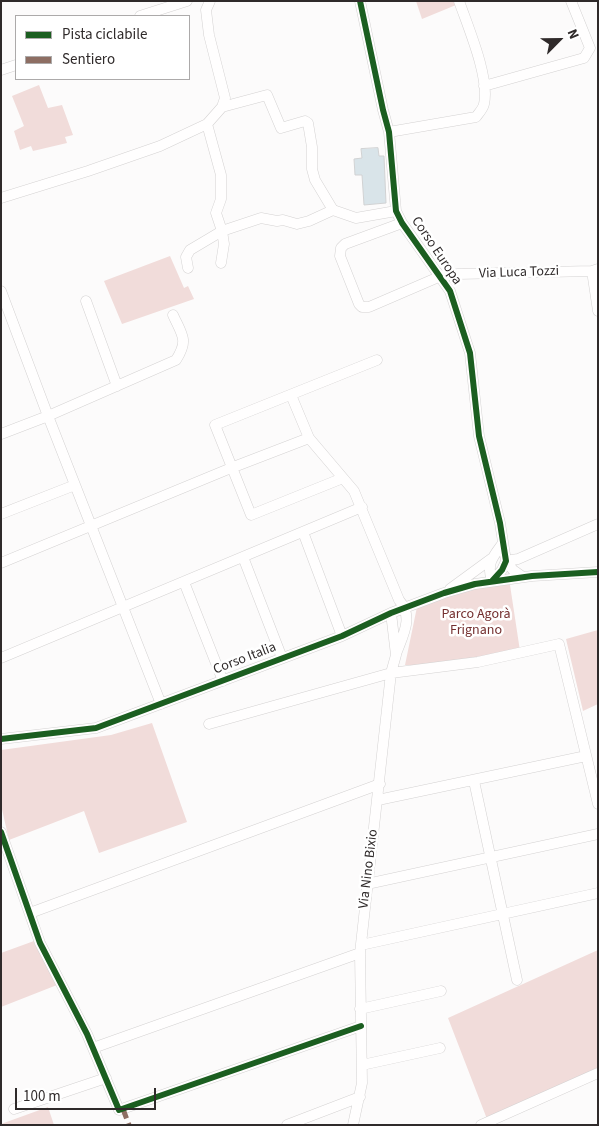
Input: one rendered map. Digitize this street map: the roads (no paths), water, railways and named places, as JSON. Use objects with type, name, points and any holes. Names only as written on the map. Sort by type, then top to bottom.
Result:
[{"type":"street","points":[[143,15],[187,1]]},
{"type":"street","points":[[1,198],[88,172],[160,146],[207,124],[222,107],[225,98],[209,36],[206,10],[210,1]]},
{"type":"street","name":"Corso Europa","points":[[360,1],[389,132],[396,211],[402,223],[441,276],[450,292],[470,353],[479,436],[503,543]]},
{"type":"street","points":[[389,132],[476,118],[484,105],[484,86],[478,54],[459,1]]},
{"type":"street","points":[[484,86],[584,58],[590,48],[572,1]]},
{"type":"street","points":[[1,70],[15,65]]},
{"type":"street","points":[[222,107],[267,95],[281,128],[305,121],[308,123],[312,147],[312,168],[315,180],[333,210],[356,218],[396,211]]},
{"type":"street","points":[[207,124],[221,175],[221,199],[216,212],[224,244],[221,263]]},
{"type":"street","points":[[188,268],[186,257],[190,250],[222,231],[261,218],[277,221],[283,220],[297,224],[310,221],[333,210]]},
{"type":"street","name":"Via Luca Tozzi","points":[[402,223],[345,244],[341,248],[340,256],[360,306],[367,308],[441,276],[595,270]]},
{"type":"street","points":[[595,270],[598,312]]},
{"type":"street","points":[[1,290],[48,416],[161,704]]},
{"type":"street","points":[[86,301],[117,386]]},
{"type":"street","points":[[1,434],[48,416],[176,360],[184,349],[184,340],[173,315]]},
{"type":"street","points":[[1,324],[12,320]]},
{"type":"street","points":[[343,478],[251,515],[215,425],[377,360]]},
{"type":"street","points":[[291,395],[309,438],[354,491],[399,600],[406,608],[406,628],[396,655]]},
{"type":"street","points":[[1,563],[231,468],[309,438]]},
{"type":"street","points":[[1,514],[75,485]]},
{"type":"street","points":[[1,658],[362,508]]},
{"type":"street","points":[[506,561],[518,559],[598,524]]},
{"type":"street","points":[[303,532],[342,636]]},
{"type":"street","points":[[444,593],[491,559],[503,543]]},
{"type":"street","points":[[503,543],[506,561],[523,578]]},
{"type":"street","points":[[243,557],[282,658]]},
{"type":"street","points":[[491,559],[489,570],[492,581]]},
{"type":"street","points":[[492,581],[502,570],[506,561]]},
{"type":"street","name":"Corso Italia","points":[[1,739],[96,728],[342,636],[391,613],[444,593],[492,581],[598,572]]},
{"type":"street","points":[[184,582],[223,681]]},
{"type":"street","name":"Via Nino Bixio","points":[[354,1125],[360,1097],[362,1065],[360,1009],[361,949],[391,673],[396,655],[391,613]]},
{"type":"street","points":[[210,724],[391,673],[478,662],[558,644],[598,804]]},
{"type":"street","points":[[378,800],[586,756]]},
{"type":"street","points":[[474,781],[517,980]]},
{"type":"street","points":[[30,913],[380,784]]},
{"type":"street","points":[[1,832],[40,943],[93,1048],[119,1110],[361,1026]]},
{"type":"street","points":[[367,884],[598,834]]},
{"type":"street","points":[[93,1048],[361,949],[598,892]]},
{"type":"street","points":[[360,1009],[441,991]]},
{"type":"street","points":[[362,1065],[440,1048]]},
{"type":"street","points":[[481,1125],[598,1073]]},
{"type":"street","points":[[14,1109],[106,1078]]},
{"type":"street","points":[[287,1125],[360,1097]]},
{"type":"park label","name":"Parco Agorà Frignano","points":[[476,624]]}]
